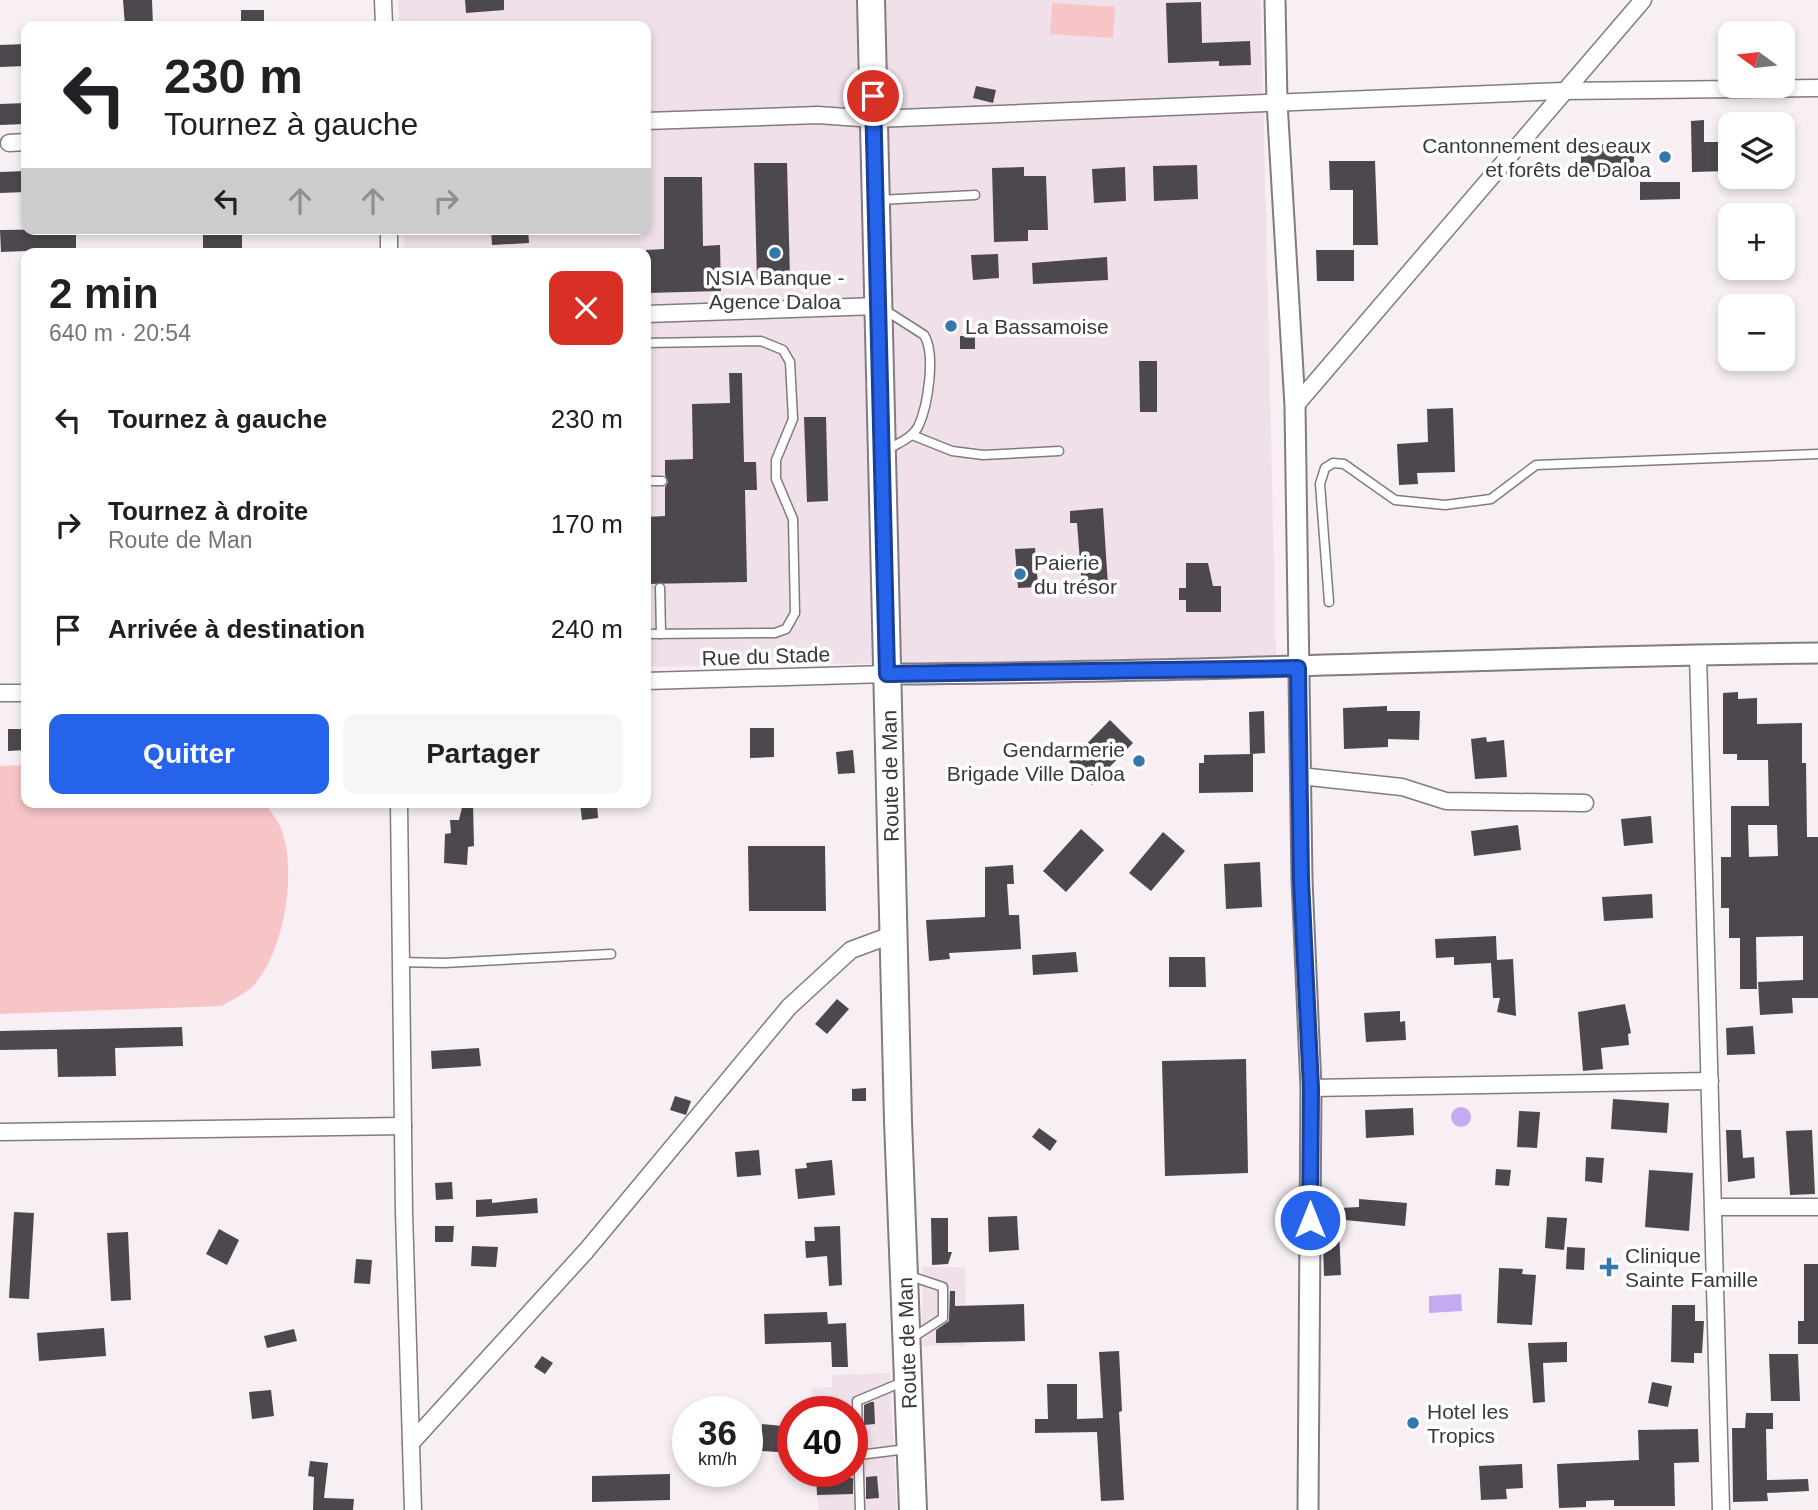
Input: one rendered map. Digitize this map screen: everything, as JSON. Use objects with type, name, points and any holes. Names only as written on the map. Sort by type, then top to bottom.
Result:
[{"type":"highway","name":"Route de Man","points":[[872,0],[894,934],[913,1510]]},
{"type":"street","points":[[383,0],[384,21]]},
{"type":"street","points":[[1275,0],[1277,102],[1295,406],[1301,880],[1311,1088],[1308,1510]]},
{"type":"street","points":[[1295,406],[1643,0]]},
{"type":"street","points":[[651,121],[818,115],[874,119],[1563,92],[1818,88]]},
{"type":"street","points":[[9,143],[21,142]]},
{"type":"street","points":[[651,314],[878,306]]},
{"type":"street","points":[[887,674],[1298,668],[1513,658],[1818,653]]},
{"type":"street","points":[[1698,654],[1721,1510]]},
{"type":"street","name":"Rue du Stade","points":[[651,681],[887,674]]},
{"type":"street","points":[[0,693],[21,693]]},
{"type":"street","points":[[1300,776],[1402,787],[1446,801],[1585,803]]},
{"type":"street","points":[[400,808],[402,1126],[413,1510]]},
{"type":"street","points":[[411,1443],[586,1251],[789,1007],[851,950],[894,934]]},
{"type":"street","points":[[1311,1088],[1710,1081]]},
{"type":"street","points":[[0,1132],[402,1126]]},
{"type":"street","points":[[1713,1207],[1818,1207]]},
{"type":"lane","points":[[876,200],[975,195]]},
{"type":"lane","points":[[878,306],[924,335],[928,341],[930,383],[918,426],[912,435],[882,453]]},
{"type":"lane","points":[[651,343],[761,341],[771,343],[783,351],[790,362],[793,419],[776,460],[776,479],[793,519],[795,613],[786,629],[775,633],[651,634]]},
{"type":"lane","points":[[912,435],[952,451],[983,454],[1059,451]]},
{"type":"lane","points":[[1329,602],[1320,484],[1325,468],[1333,463],[1344,464],[1395,500],[1445,505],[1491,499],[1536,465],[1818,454]]},
{"type":"lane","points":[[651,481],[662,481]]},
{"type":"lane","points":[[660,588],[661,634]]},
{"type":"lane","points":[[400,962],[444,963],[611,954]]},
{"type":"lane","points":[[904,1275],[943,1287],[943,1318],[907,1341]]},
{"type":"lane","points":[[868,1396],[908,1380]]},
{"type":"lane","points":[[868,1454],[911,1448]]},
{"type":"lane","points":[[860,1487],[860,1510]]},
{"type":"shaded area","points":[[398,0],[1261,0],[1276,657],[651,667],[651,248],[404,248],[403,235],[651,235],[651,21],[399,21]]},
{"type":"shaded area","points":[[1052,3],[1115,7],[1113,38],[1050,34]]},
{"type":"shaded area","points":[[21,765],[21,808],[268,808],[282,831],[286,849],[288,890],[280,933],[273,953],[253,986],[222,1006],[0,1014],[0,766]]},
{"type":"shaded area","points":[[1461,1107],[1468,1110],[1471,1117],[1468,1124],[1461,1127],[1454,1124],[1451,1117],[1454,1110]]},
{"type":"shaded area","points":[[922,1267],[965,1267],[966,1346],[922,1346]]},
{"type":"shaded area","points":[[1461,1294],[1462,1311],[1429,1313],[1429,1296]]},
{"type":"shaded area","points":[[890,1373],[897,1510],[818,1510],[817,1487],[868,1487],[868,1396],[812,1396],[812,1388],[832,1387],[832,1375]]},
{"type":"building","points":[[123,0],[152,0],[153,21],[125,21]]},
{"type":"building","points":[[465,0],[504,0],[504,10],[466,13]]},
{"type":"building","points":[[1201,2],[1202,43],[1250,41],[1251,65],[1219,66],[1219,61],[1168,63],[1166,3]]},
{"type":"building","points":[[241,10],[264,10],[264,21],[241,21]]},
{"type":"building","points":[[21,44],[21,66],[0,67],[0,45]]},
{"type":"building","points":[[976,86],[996,90],[993,103],[973,98]]},
{"type":"building","points":[[21,103],[21,124],[0,125],[0,104]]},
{"type":"building","points":[[1704,120],[1704,142],[1718,142],[1718,171],[1692,172],[1691,121]]},
{"type":"building","points":[[1581,144],[1634,144],[1634,172],[1581,172]]},
{"type":"building","points":[[1329,161],[1375,161],[1378,245],[1353,245],[1353,190],[1330,190]]},
{"type":"building","points":[[754,163],[787,163],[790,278],[757,279]]},
{"type":"building","points":[[1197,165],[1198,199],[1154,201],[1153,166]]},
{"type":"building","points":[[1024,167],[1024,176],[1046,176],[1048,230],[1028,230],[1028,241],[994,242],[992,168]]},
{"type":"building","points":[[1125,167],[1126,201],[1094,203],[1092,169]]},
{"type":"building","points":[[21,171],[21,192],[0,193],[0,172]]},
{"type":"building","points":[[664,177],[702,177],[703,246],[720,245],[721,291],[651,293],[651,250],[664,249]]},
{"type":"building","points":[[1640,182],[1680,182],[1680,199],[1640,200]]},
{"type":"building","points":[[0,230],[21,230],[21,235],[76,235],[76,248],[21,248],[21,251],[1,252]]},
{"type":"building","points":[[203,235],[242,235],[242,248],[203,248]]},
{"type":"building","points":[[491,235],[528,235],[529,243],[492,245]]},
{"type":"building","points":[[1316,250],[1354,250],[1354,281],[1317,281]]},
{"type":"building","points":[[998,254],[999,278],[973,280],[971,255]]},
{"type":"building","points":[[1107,257],[1108,280],[1033,284],[1032,263]]},
{"type":"building","points":[[960,336],[975,336],[975,349],[960,349]]},
{"type":"building","points":[[1139,361],[1157,361],[1157,412],[1140,412]]},
{"type":"building","points":[[729,373],[742,373],[744,462],[756,462],[757,490],[745,490],[747,582],[651,584],[651,517],[665,516],[665,487],[668,482],[665,460],[693,459],[692,404],[730,403]]},
{"type":"building","points":[[1453,408],[1455,472],[1417,473],[1418,484],[1399,485],[1397,444],[1428,442],[1427,409]]},
{"type":"building","points":[[804,417],[826,417],[828,501],[807,502]]},
{"type":"building","points":[[1103,508],[1108,586],[1082,588],[1077,523],[1070,523],[1070,511]]},
{"type":"building","points":[[1035,548],[1038,587],[1018,588],[1015,549]]},
{"type":"building","points":[[1186,563],[1208,563],[1213,586],[1221,586],[1221,612],[1186,612],[1186,600],[1179,600],[1179,588],[1186,588]]},
{"type":"building","points":[[1738,692],[1738,699],[1757,698],[1757,724],[1802,723],[1802,763],[1806,763],[1807,837],[1818,837],[1818,998],[1792,998],[1793,1013],[1760,1015],[1758,982],[1803,980],[1803,936],[1756,937],[1757,989],[1740,989],[1740,938],[1729,938],[1729,908],[1721,908],[1721,857],[1731,857],[1731,806],[1769,806],[1768,760],[1737,760],[1737,754],[1723,754],[1723,693]],"holes":[[[1748,825],[1777,825],[1778,856],[1749,857]]]},
{"type":"building","points":[[1387,706],[1387,711],[1420,711],[1419,740],[1388,739],[1388,747],[1344,749],[1343,708]]},
{"type":"building","points":[[1264,711],[1265,753],[1250,754],[1249,712]]},
{"type":"building","points":[[1110,720],[1133,743],[1092,785],[1069,762]]},
{"type":"building","points":[[750,728],[774,728],[774,757],[750,758]]},
{"type":"building","points":[[8,729],[21,729],[21,750],[8,751]]},
{"type":"building","points":[[1486,737],[1487,742],[1504,740],[1507,777],[1475,779],[1471,739]]},
{"type":"building","points":[[853,750],[855,773],[838,774],[836,752]]},
{"type":"building","points":[[1253,754],[1253,792],[1199,793],[1199,763],[1204,763],[1204,755]]},
{"type":"building","points":[[462,808],[473,808],[474,846],[468,847],[467,865],[444,863],[445,834],[451,833],[450,820],[459,820]]},
{"type":"building","points":[[581,808],[597,808],[598,818],[582,820]]},
{"type":"building","points":[[1651,816],[1653,843],[1624,846],[1621,819]]},
{"type":"building","points":[[1518,825],[1521,850],[1474,856],[1471,831]]},
{"type":"building","points":[[1081,829],[1104,850],[1066,892],[1043,871]]},
{"type":"building","points":[[1163,832],[1185,851],[1151,891],[1129,873]]},
{"type":"building","points":[[748,846],[825,846],[826,911],[749,911]]},
{"type":"building","points":[[1260,862],[1262,907],[1226,909],[1224,864]]},
{"type":"building","points":[[1013,865],[1014,884],[1007,884],[1009,915],[1019,915],[1021,949],[949,953],[950,959],[929,961],[926,920],[985,917],[985,867]]},
{"type":"building","points":[[1652,894],[1653,918],[1604,921],[1602,897]]},
{"type":"building","points":[[1496,936],[1497,960],[1513,959],[1516,1016],[1497,1012],[1500,998],[1493,998],[1491,963],[1454,965],[1454,957],[1436,958],[1435,939]]},
{"type":"building","points":[[1076,952],[1078,972],[1033,975],[1032,955]]},
{"type":"building","points":[[1169,957],[1205,957],[1206,987],[1169,987]]},
{"type":"building","points":[[837,999],[849,1009],[827,1034],[815,1024]]},
{"type":"building","points":[[1625,1004],[1631,1033],[1628,1034],[1629,1045],[1601,1048],[1603,1069],[1583,1071],[1578,1012]]},
{"type":"building","points":[[1400,1011],[1400,1022],[1405,1021],[1406,1040],[1366,1042],[1364,1013]]},
{"type":"building","points":[[1753,1026],[1755,1054],[1727,1055],[1726,1028]]},
{"type":"building","points":[[182,1027],[183,1046],[115,1048],[116,1076],[58,1077],[57,1049],[0,1050],[0,1031]]},
{"type":"building","points":[[479,1048],[481,1066],[432,1069],[431,1051]]},
{"type":"building","points":[[1246,1059],[1248,1173],[1165,1176],[1162,1061]]},
{"type":"building","points":[[866,1088],[866,1101],[852,1101],[852,1089]]},
{"type":"building","points":[[675,1096],[691,1101],[686,1115],[670,1110]]},
{"type":"building","points":[[1613,1099],[1669,1103],[1667,1133],[1611,1129]]},
{"type":"building","points":[[1413,1108],[1414,1135],[1366,1138],[1365,1110]]},
{"type":"building","points":[[1519,1111],[1540,1112],[1537,1148],[1517,1147]]},
{"type":"building","points":[[1039,1128],[1057,1141],[1050,1151],[1032,1137]]},
{"type":"building","points":[[1726,1130],[1741,1130],[1743,1158],[1754,1157],[1755,1178],[1728,1182]]},
{"type":"building","points":[[1812,1130],[1815,1194],[1790,1195],[1786,1131]]},
{"type":"building","points":[[759,1150],[761,1175],[737,1177],[735,1152]]},
{"type":"building","points":[[1586,1157],[1604,1158],[1602,1183],[1585,1181]]},
{"type":"building","points":[[832,1160],[835,1195],[798,1199],[795,1169],[807,1168],[806,1163]]},
{"type":"building","points":[[1496,1169],[1511,1170],[1509,1186],[1495,1185]]},
{"type":"building","points":[[1649,1170],[1693,1173],[1689,1231],[1645,1227]]},
{"type":"building","points":[[452,1182],[453,1199],[436,1200],[435,1183]]},
{"type":"building","points":[[537,1198],[538,1213],[476,1217],[476,1200],[492,1199],[492,1203]]},
{"type":"building","points":[[1359,1199],[1407,1203],[1405,1226],[1345,1220],[1345,1230],[1339,1230],[1341,1275],[1324,1276],[1322,1209],[1359,1207]]},
{"type":"building","points":[[14,1212],[34,1213],[29,1299],[9,1298]]},
{"type":"building","points":[[1017,1216],[1019,1250],[989,1252],[988,1217]]},
{"type":"building","points":[[1547,1217],[1567,1218],[1564,1250],[1545,1248]]},
{"type":"building","points":[[931,1218],[948,1218],[948,1252],[952,1252],[948,1264],[932,1265]]},
{"type":"building","points":[[435,1226],[454,1226],[453,1242],[435,1242]]},
{"type":"building","points":[[840,1226],[842,1285],[829,1286],[827,1256],[806,1258],[805,1241],[815,1241],[814,1227]]},
{"type":"building","points":[[219,1229],[239,1240],[227,1265],[206,1254]]},
{"type":"building","points":[[128,1232],[131,1300],[111,1301],[107,1233]]},
{"type":"building","points":[[472,1246],[498,1247],[496,1267],[471,1266]]},
{"type":"building","points":[[1567,1247],[1585,1248],[1584,1270],[1566,1269]]},
{"type":"building","points":[[356,1259],[372,1260],[370,1284],[354,1283]]},
{"type":"building","points":[[1804,1264],[1818,1264],[1818,1344],[1798,1344],[1798,1321],[1804,1321]]},
{"type":"building","points":[[1499,1268],[1523,1269],[1522,1274],[1536,1275],[1532,1325],[1497,1323]]},
{"type":"building","points":[[950,1291],[955,1291],[955,1306],[1024,1304],[1025,1341],[936,1343],[936,1330],[949,1321]]},
{"type":"building","points":[[1672,1305],[1695,1305],[1695,1321],[1704,1321],[1702,1353],[1694,1353],[1694,1363],[1671,1362]]},
{"type":"building","points":[[827,1312],[828,1324],[846,1323],[848,1367],[832,1367],[831,1342],[765,1344],[764,1314]]},
{"type":"building","points":[[104,1328],[106,1356],[39,1361],[37,1333]]},
{"type":"building","points":[[294,1329],[297,1341],[267,1348],[264,1336]]},
{"type":"building","points":[[1567,1342],[1567,1362],[1543,1363],[1545,1402],[1533,1403],[1528,1343]]},
{"type":"building","points":[[1119,1351],[1124,1500],[1101,1501],[1097,1432],[1035,1433],[1035,1419],[1048,1419],[1047,1384],[1077,1384],[1077,1419],[1103,1418],[1099,1352]]},
{"type":"building","points":[[1769,1354],[1798,1354],[1800,1401],[1771,1401]]},
{"type":"building","points":[[542,1356],[553,1363],[545,1374],[534,1367]]},
{"type":"building","points":[[1652,1382],[1672,1386],[1668,1407],[1648,1403]]},
{"type":"building","points":[[271,1390],[274,1416],[252,1419],[249,1392]]},
{"type":"building","points":[[874,1402],[875,1424],[868,1425],[868,1403]]},
{"type":"building","points":[[1746,1413],[1773,1413],[1773,1429],[1766,1429],[1767,1480],[1808,1479],[1809,1491],[1767,1493],[1768,1501],[1733,1502],[1732,1428],[1745,1428]]},
{"type":"building","points":[[763,1424],[777,1425],[777,1452],[763,1451]]},
{"type":"building","points":[[1698,1429],[1699,1462],[1674,1463],[1675,1506],[1614,1506],[1614,1500],[1586,1501],[1586,1507],[1559,1508],[1557,1464],[1639,1460],[1638,1430]]},
{"type":"building","points":[[310,1461],[328,1463],[324,1498],[354,1499],[353,1510],[313,1510],[314,1477],[308,1476]]},
{"type":"building","points":[[1522,1464],[1523,1488],[1506,1489],[1507,1499],[1481,1500],[1479,1466]]},
{"type":"building","points":[[670,1474],[670,1500],[592,1502],[592,1476]]},
{"type":"building","points":[[877,1476],[879,1498],[866,1499],[868,1477]]},
{"type":"building","points":[[817,1487],[853,1487],[853,1494],[817,1495]]},
{"type":"place","name":"Cantonnement des eaux et forêts de Daloa","points":[[1665,157]]},
{"type":"place","name":"NSIA Banque - Agence Daloa","points":[[775,253]]},
{"type":"place","name":"La Bassamoise","points":[[951,326]]},
{"type":"place","name":"Paierie du trésor","points":[[1020,574]]},
{"type":"place","name":"Gendarmerie Brigade Ville Daloa","points":[[1139,761]]},
{"type":"place","name":"Clinique Sainte Famille","points":[[1609,1267]]},
{"type":"place","name":"Hotel les Tropics","points":[[1413,1423]]},
{"type":"route","points":[[873,96],[887,674],[1298,668],[1301,880],[1311,1088],[1310,1220]]}]
